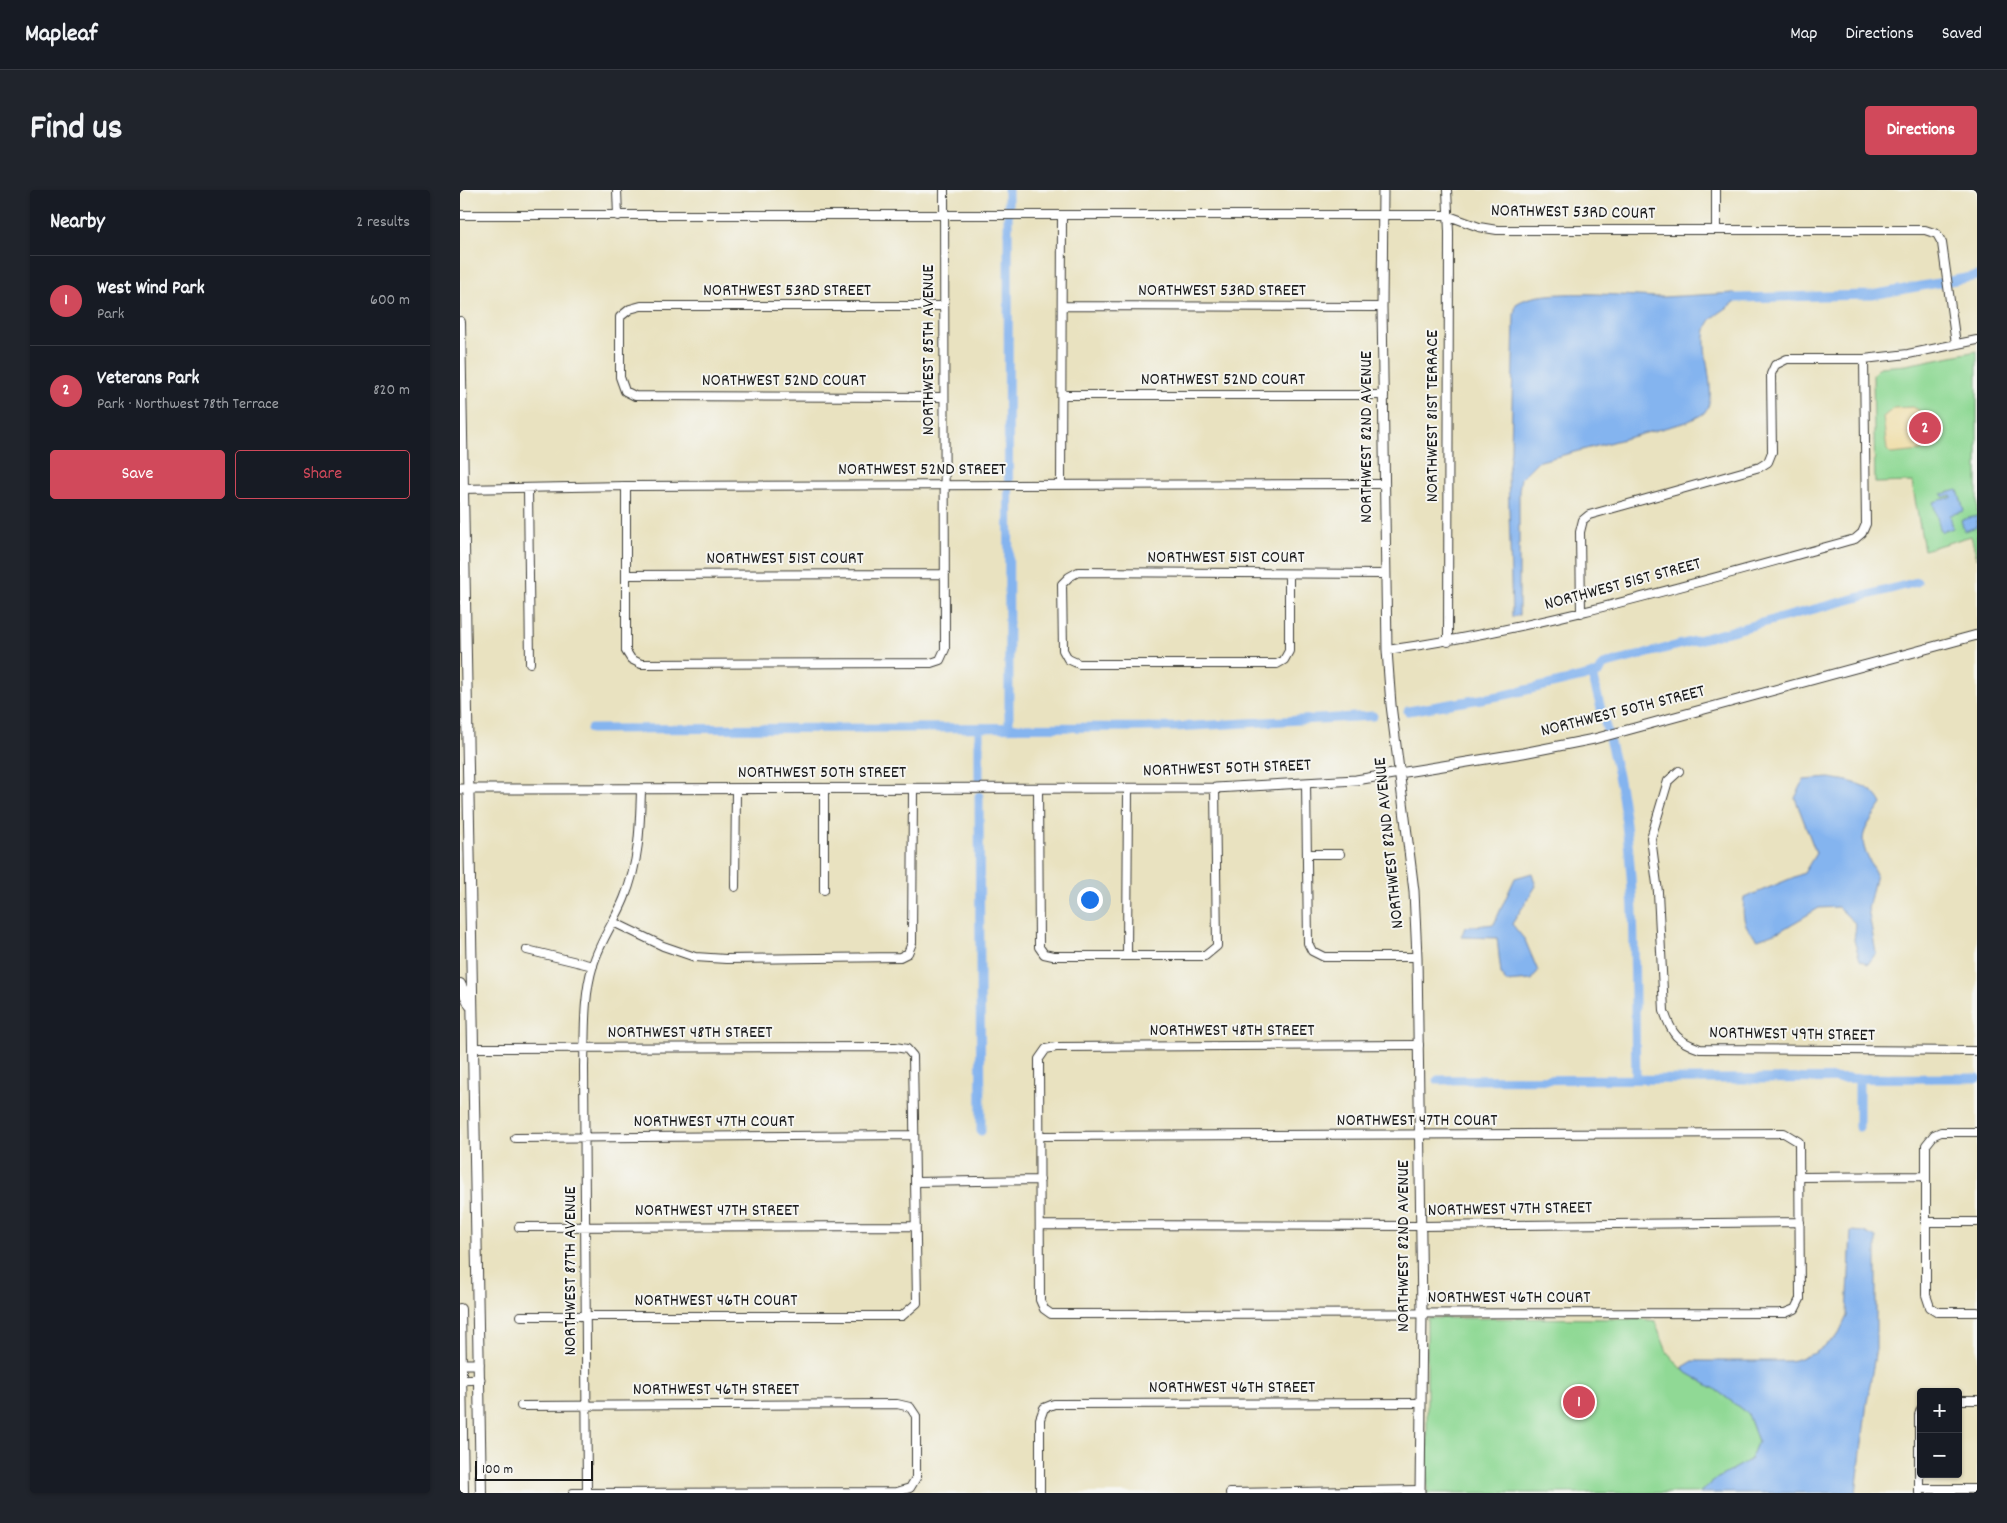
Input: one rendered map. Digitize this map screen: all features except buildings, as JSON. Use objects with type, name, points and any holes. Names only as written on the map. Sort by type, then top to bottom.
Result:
[{"type":"main road","points":[[460,322],[464,789],[473,1048],[481,1493]]},
{"type":"main road","points":[[460,984],[472,1011]]},
{"type":"main road","points":[[460,1309],[463,1492]]},
{"type":"street","points":[[617,190],[618,216]]},
{"type":"street","name":"NORTHWEST 85TH AVENUE","points":[[626,575],[626,651],[631,659],[641,664],[930,663],[940,660],[945,649],[944,190]]},
{"type":"street","name":"NORTHWEST 82ND AVENUE","points":[[1383,190],[1384,574],[1387,650],[1399,774],[1414,891],[1417,957],[1422,1313],[1420,1492]]},
{"type":"street","name":"NORTHWEST 81ST TERRACE","points":[[1447,190],[1446,215],[1449,232],[1448,642]]},
{"type":"street","points":[[1716,190],[1716,229]]},
{"type":"street","points":[[1061,485],[1062,215]]},
{"type":"street","name":"NORTHWEST 53RD COURT","points":[[460,216],[1446,215],[1479,227],[1497,230],[1925,230],[1937,234],[1942,242],[1956,344]]},
{"type":"street","name":"NORTHWEST 53RD STREET","points":[[626,391],[620,377],[620,317],[630,309],[641,306],[944,306]]},
{"type":"street","name":"NORTHWEST 53RD STREET","points":[[1063,306],[1382,307]]},
{"type":"street","points":[[1581,614],[1580,532],[1583,520],[1589,515],[1760,467],[1768,462],[1772,452],[1771,374],[1775,365],[1786,359],[1864,359],[1908,354],[1977,340]]},
{"type":"street","name":"NORTHWEST 51ST STREET","points":[[1387,650],[1448,642],[1581,614],[1855,539],[1862,533],[1866,524],[1864,359]]},
{"type":"street","name":"NORTHWEST 52ND COURT","points":[[626,391],[635,396],[944,396]]},
{"type":"street","name":"NORTHWEST 52ND COURT","points":[[1062,395],[1384,395]]},
{"type":"street","name":"NORTHWEST 52ND STREET","points":[[462,489],[626,486],[1384,484]]},
{"type":"street","points":[[626,486],[626,575]]},
{"type":"street","points":[[528,488],[530,663]]},
{"type":"street","name":"NORTHWEST 51ST COURT","points":[[1289,574],[1289,651],[1284,660],[1277,664],[1079,664],[1068,659],[1062,650],[1062,584],[1078,572],[1384,574]]},
{"type":"street","name":"NORTHWEST 51ST COURT","points":[[626,575],[944,574]]},
{"type":"street","name":"NORTHWEST 50TH STREET","points":[[464,789],[913,790],[1215,788],[1306,783],[1399,774],[1522,753],[1600,737],[1977,635]]},
{"type":"street","name":"NORTHWEST 49TH STREET","points":[[1679,771],[1668,780],[1651,838],[1658,892],[1664,1011],[1669,1028],[1682,1042],[1700,1049],[1977,1051]]},
{"type":"street","points":[[1306,783],[1308,943],[1312,951],[1324,957],[1417,957]]},
{"type":"street","points":[[1038,788],[1039,947],[1044,954],[1053,956],[1205,956],[1211,953],[1217,946],[1215,788]]},
{"type":"street","points":[[824,789],[824,890]]},
{"type":"street","points":[[1127,956],[1128,789]]},
{"type":"street","name":"NORTHWEST 87TH AVENUE","points":[[587,1493],[586,1011],[593,966],[624,900],[635,867],[640,838],[641,790]]},
{"type":"street","points":[[735,887],[736,790]]},
{"type":"street","points":[[613,922],[663,946],[695,957],[726,959],[900,957],[908,953],[912,943],[913,790]]},
{"type":"street","points":[[1307,854],[1340,854]]},
{"type":"street","points":[[527,950],[593,966]]},
{"type":"street","name":"NORTHWEST 48TH STREET","points":[[1040,1136],[1039,1059],[1046,1049],[1066,1047],[1419,1045]]},
{"type":"street","name":"NORTHWEST 48TH STREET","points":[[473,1048],[907,1049],[913,1056],[914,1135]]},
{"type":"street","points":[[1977,1132],[1941,1132],[1934,1135],[1926,1145],[1926,1296],[1930,1307],[1938,1312],[1977,1312]]},
{"type":"street","name":"NORTHWEST 47TH COURT","points":[[1040,1136],[1420,1136],[1784,1133],[1799,1142],[1800,1177]]},
{"type":"street","points":[[914,1135],[916,1226]]},
{"type":"street","name":"NORTHWEST 47TH COURT","points":[[515,1138],[914,1135]]},
{"type":"street","points":[[1040,1136],[1041,1226]]},
{"type":"street","points":[[1800,1222],[1800,1177],[1926,1176]]},
{"type":"street","points":[[916,1182],[1040,1180]]},
{"type":"street","name":"NORTHWEST 47TH STREET","points":[[1041,1226],[1421,1226],[1800,1222]]},
{"type":"street","name":"NORTHWEST 46TH COURT","points":[[1041,1226],[1040,1300],[1044,1309],[1051,1314],[1785,1313],[1795,1309],[1800,1299],[1800,1222]]},
{"type":"street","points":[[1926,1222],[1977,1222]]},
{"type":"street","name":"NORTHWEST 47TH STREET","points":[[519,1227],[916,1226]]},
{"type":"street","name":"NORTHWEST 46TH COURT","points":[[521,1316],[902,1316],[917,1303],[916,1226]]},
{"type":"street","points":[[461,1364],[479,1364]]},
{"type":"street","points":[[461,1380],[480,1379]]},
{"type":"street","points":[[1962,1400],[1977,1400]]},
{"type":"street","name":"NORTHWEST 46TH STREET","points":[[1040,1493],[1040,1419],[1044,1408],[1054,1404],[1421,1403]]},
{"type":"street","name":"NORTHWEST 46TH STREET","points":[[522,1406],[896,1404],[910,1407],[916,1416],[916,1478],[910,1488],[897,1492],[587,1493]]},
{"type":"street","points":[[1919,1433],[1919,1491],[1977,1489]]},
{"type":"street","points":[[1230,1493],[1420,1492]]},
{"type":"street","points":[[573,1493],[587,1493]]},
{"type":"green space","points":[[1977,351],[1977,559],[1971,536],[1924,550],[1912,482],[1875,483],[1873,374],[1880,367],[1906,365]]},
{"type":"green space","points":[[1427,1318],[1641,1319],[1655,1321],[1667,1352],[1684,1371],[1715,1389],[1748,1414],[1758,1441],[1750,1460],[1718,1478],[1699,1493],[1427,1493]]},
{"type":"sand","points":[[1912,407],[1917,409],[1924,418],[1927,430],[1926,447],[1921,451],[1891,454],[1887,450],[1883,417],[1894,408]]},
{"type":"water","points":[[1735,293],[1735,302],[1713,318],[1706,330],[1705,342],[1710,393],[1709,404],[1704,413],[1687,422],[1537,462],[1521,478],[1519,490],[1519,615],[1512,617],[1508,473],[1511,451],[1514,315],[1516,304],[1545,295],[1586,294],[1663,297]]},
{"type":"water","points":[[1958,490],[1964,511],[1950,515],[1953,528],[1941,532],[1933,502],[1952,497],[1951,495],[1943,497],[1942,494]]},
{"type":"water","points":[[1977,516],[1977,527],[1964,531],[1961,520]]},
{"type":"water","points":[[1829,778],[1852,782],[1867,788],[1878,797],[1882,804],[1865,831],[1863,838],[1863,844],[1876,874],[1868,909],[1876,953],[1868,964],[1860,960],[1854,940],[1856,924],[1838,907],[1819,908],[1780,931],[1758,939],[1746,926],[1743,911],[1744,898],[1804,873],[1816,853],[1795,798],[1804,780]]},
{"type":"water","points":[[1532,873],[1536,886],[1512,924],[1525,940],[1538,971],[1532,980],[1506,982],[1501,974],[1497,938],[1461,937],[1465,927],[1494,924],[1515,878]]},
{"type":"water","points":[[1851,1231],[1864,1232],[1876,1238],[1876,1349],[1867,1402],[1856,1493],[1699,1493],[1718,1478],[1750,1460],[1758,1441],[1748,1414],[1715,1389],[1684,1371],[1683,1367],[1693,1361],[1791,1361],[1815,1353],[1837,1337],[1847,1316]]},
{"type":"waterway","points":[[1008,190],[1009,728]]},
{"type":"waterway","points":[[1735,298],[1872,295],[1977,276]]},
{"type":"waterway","points":[[1408,711],[1505,695],[1599,673],[1603,665],[1917,582]]},
{"type":"waterway","points":[[1592,674],[1616,765],[1627,831],[1634,937],[1636,1079]]},
{"type":"waterway","points":[[591,729],[1176,727],[1373,716]]},
{"type":"waterway","points":[[979,728],[979,782]]},
{"type":"waterway","points":[[979,796],[981,1131]]},
{"type":"waterway","points":[[1438,1080],[1977,1078]]},
{"type":"waterway","points":[[1859,1079],[1859,1127]]},
{"type":"place","name":"Veterans Park","points":[[1925,428]]},
{"type":"place","name":"West Wind Park","points":[[1579,1402]]}]
